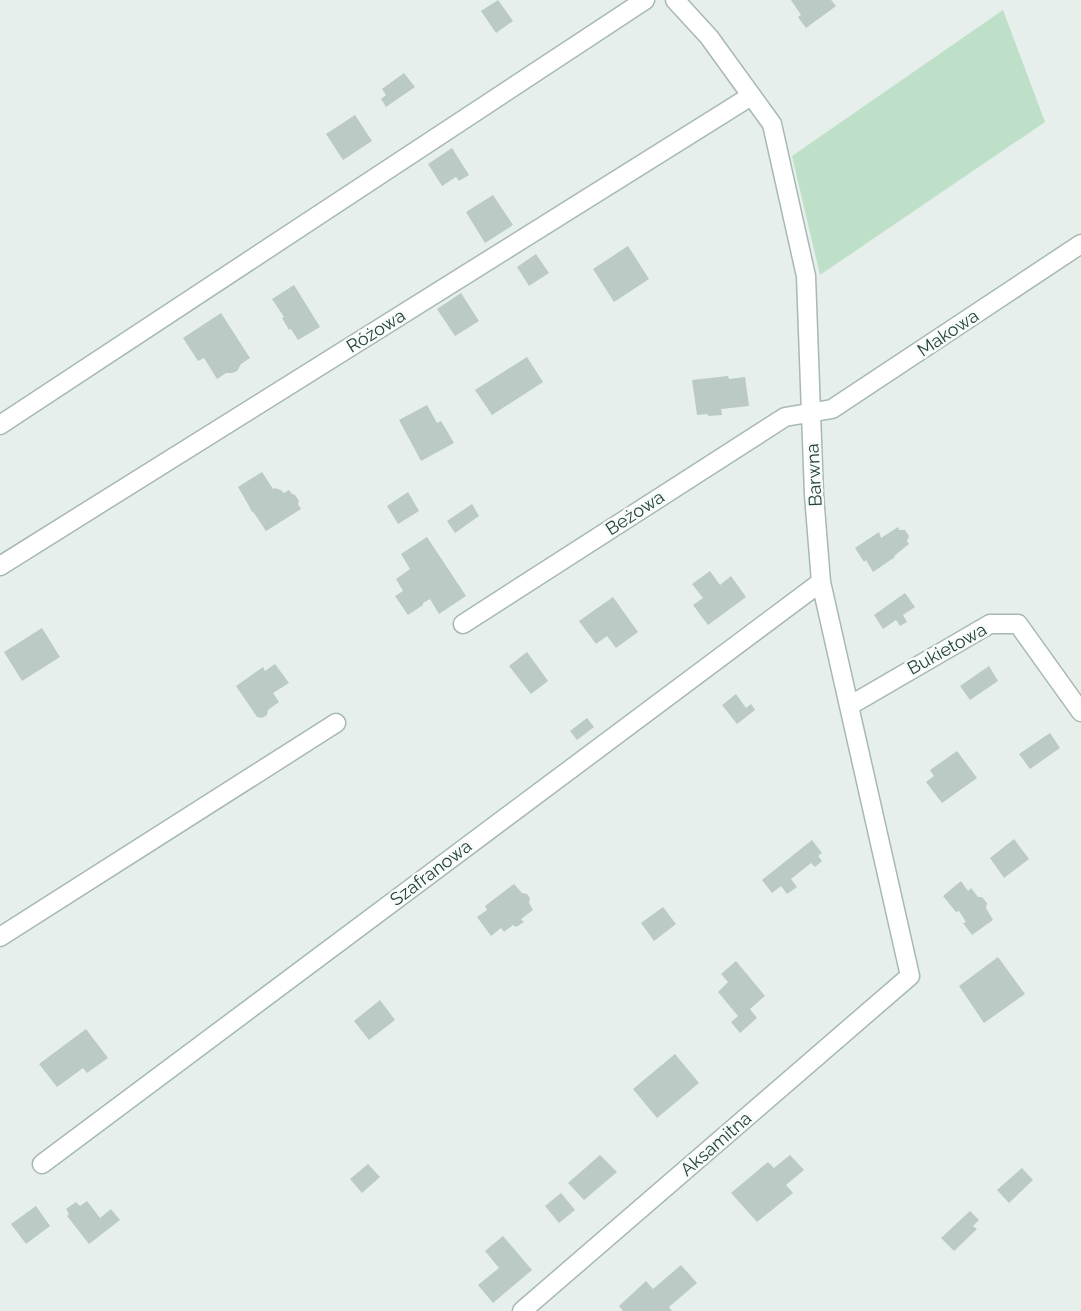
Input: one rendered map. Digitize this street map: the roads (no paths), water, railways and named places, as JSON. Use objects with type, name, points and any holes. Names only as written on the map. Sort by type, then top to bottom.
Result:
[{"type":"street","points":[[0,424],[645,0]]},
{"type":"street","name":"Barwna","points":[[675,0],[709,37],[772,124],[806,276],[814,495],[821,582],[910,976]]},
{"type":"street","name":"Różowa","points":[[0,566],[751,96]]},
{"type":"street","name":"Makowa","points":[[811,413],[832,409],[1081,244]]},
{"type":"street","name":"Beżowa","points":[[463,624],[785,417],[811,413]]},
{"type":"street","name":"Szafranowa","points":[[42,1164],[821,582]]},
{"type":"street","name":"Bukietowa","points":[[849,706],[990,624],[1018,624],[1081,712]]},
{"type":"street","points":[[0,937],[336,723]]},
{"type":"street","name":"Aksamitna","points":[[522,1311],[910,976]]}]
